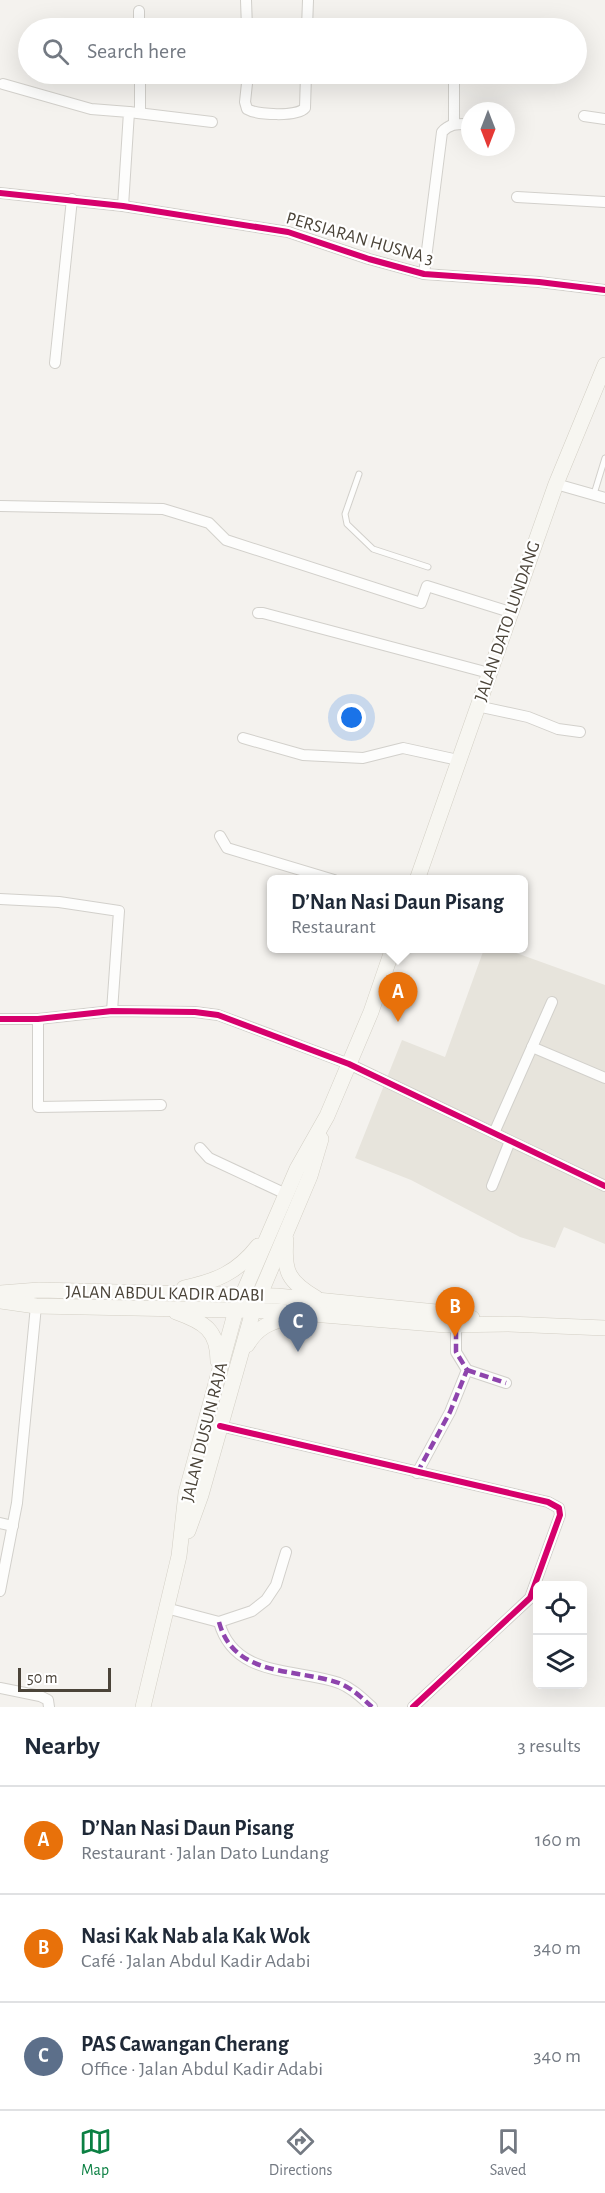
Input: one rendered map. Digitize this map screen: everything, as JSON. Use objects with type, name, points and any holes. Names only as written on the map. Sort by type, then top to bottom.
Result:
[{"type":"main road","name":"JALAN DATO LUNDANG","points":[[418,875],[556,484],[600,392],[605,365]]},
{"type":"main road","points":[[238,1303],[297,1169],[327,1116],[371,1012],[391,953]]},
{"type":"main road","points":[[253,1311],[310,1176],[327,1116]]},
{"type":"main road","points":[[239,1358],[254,1336],[267,1323],[320,1308],[292,1280],[287,1271],[284,1258],[286,1231]]},
{"type":"main road","points":[[158,1293],[204,1284],[230,1273],[253,1252],[269,1232]]},
{"type":"main road","name":"JALAN ABDUL KADIR ADABI","points":[[0,1293],[39,1290],[158,1293],[238,1303],[253,1311],[320,1308],[446,1313],[508,1324]]},
{"type":"main road","name":"JALAN ABDUL KADIR ADABI","points":[[0,1301],[36,1306],[166,1309],[238,1303],[258,1296],[320,1308],[456,1324],[605,1328]]},
{"type":"main road","name":"JALAN DUSUN RAJA","points":[[179,1556],[186,1493],[238,1303]]},
{"type":"main road","points":[[166,1309],[197,1321],[208,1328],[216,1339],[218,1376]]},
{"type":"main road","name":"JALAN DUSUN RAJA","points":[[142,1707],[179,1556],[201,1496],[253,1311]]},
{"type":"street","points":[[246,0],[247,18]]},
{"type":"street","points":[[308,0],[308,18]]},
{"type":"street","points":[[139,11],[139,18]]},
{"type":"street","points":[[3,84],[91,109],[212,122]]},
{"type":"street","points":[[123,206],[139,84]]},
{"type":"street","points":[[247,84],[245,102],[247,109],[254,113],[296,114],[305,108],[306,84]]},
{"type":"street","points":[[454,84],[454,124]]},
{"type":"street","points":[[584,116],[605,119]]},
{"type":"street","points":[[424,274],[442,132],[454,124],[461,124]]},
{"type":"street","name":"PERSIARAN HUSNA 3","points":[[0,193],[123,206],[288,232],[424,274],[539,282],[605,290]]},
{"type":"street","points":[[517,197],[605,202]]},
{"type":"street","points":[[55,363],[72,200]]},
{"type":"street","points":[[556,484],[599,496]]},
{"type":"street","points":[[0,506],[163,509],[209,523],[224,539],[421,603],[427,586],[510,612]]},
{"type":"street","points":[[258,613],[489,673]]},
{"type":"street","points":[[477,706],[528,717],[558,729],[580,732]]},
{"type":"street","points":[[243,738],[303,755],[363,758],[403,748],[458,760]]},
{"type":"street","points":[[220,836],[228,848],[320,875]]},
{"type":"street","points":[[0,899],[59,902],[119,910],[112,1011]]},
{"type":"street","points":[[494,1133],[552,1002]]},
{"type":"street","points":[[0,1019],[112,1011],[195,1012],[218,1015],[349,1064],[605,1186]]},
{"type":"street","points":[[38,1018],[38,1107],[160,1105]]},
{"type":"street","points":[[532,1047],[605,1078]]},
{"type":"street","points":[[492,1186],[510,1141]]},
{"type":"street","points":[[200,1148],[209,1158],[286,1194]]},
{"type":"street","points":[[0,1591],[17,1503],[36,1306]]},
{"type":"street","points":[[456,1324],[456,1352],[467,1370],[506,1383]]},
{"type":"street","points":[[417,1473],[450,1412],[467,1370]]},
{"type":"street","points":[[220,1426],[554,1504],[559,1508],[560,1515],[530,1598],[413,1707]]},
{"type":"street","points":[[0,1523],[13,1526]]},
{"type":"street","points":[[166,1608],[219,1622],[252,1611],[266,1600],[276,1585],[286,1552]]},
{"type":"street","points":[[219,1622],[222,1634],[231,1647],[244,1658],[274,1670],[339,1683],[357,1693],[372,1707]]},
{"type":"street","points":[[0,1688],[40,1696],[48,1700],[49,1707]]},
{"type":"lane","points":[[599,496],[605,458]]},
{"type":"lane","points":[[359,474],[345,514],[347,524],[373,549],[428,567]]},
{"type":"shaded area","points":[[483,953],[516,953],[605,985],[605,1244],[564,1227],[555,1248],[520,1237],[411,1180],[355,1158],[402,1040],[445,1057]]},
{"type":"marked path","points":[[417,1473],[450,1412],[467,1370],[456,1352],[456,1324]]},
{"type":"marked path","points":[[467,1370],[506,1383]]},
{"type":"marked path","points":[[219,1622],[227,1640],[238,1653],[252,1662],[268,1668],[339,1683],[353,1690],[372,1707]]},
{"type":"cycle path","points":[[0,193],[123,206],[288,232],[369,259],[424,274],[539,282],[605,290]]},
{"type":"cycle path","points":[[0,1019],[38,1019],[112,1011],[195,1012],[218,1015],[349,1064],[605,1186]]},
{"type":"cycle path","points":[[220,1426],[548,1502],[559,1508],[560,1515],[530,1598],[413,1707]]},
{"type":"place","name":"D’Nan Nasi Daun Pisang","points":[[398,1022]]},
{"type":"place","name":"Nasi Kak Nab ala Kak Wok","points":[[455,1337]]},
{"type":"place","name":"PAS Cawangan Cherang","points":[[298,1352]]}]
